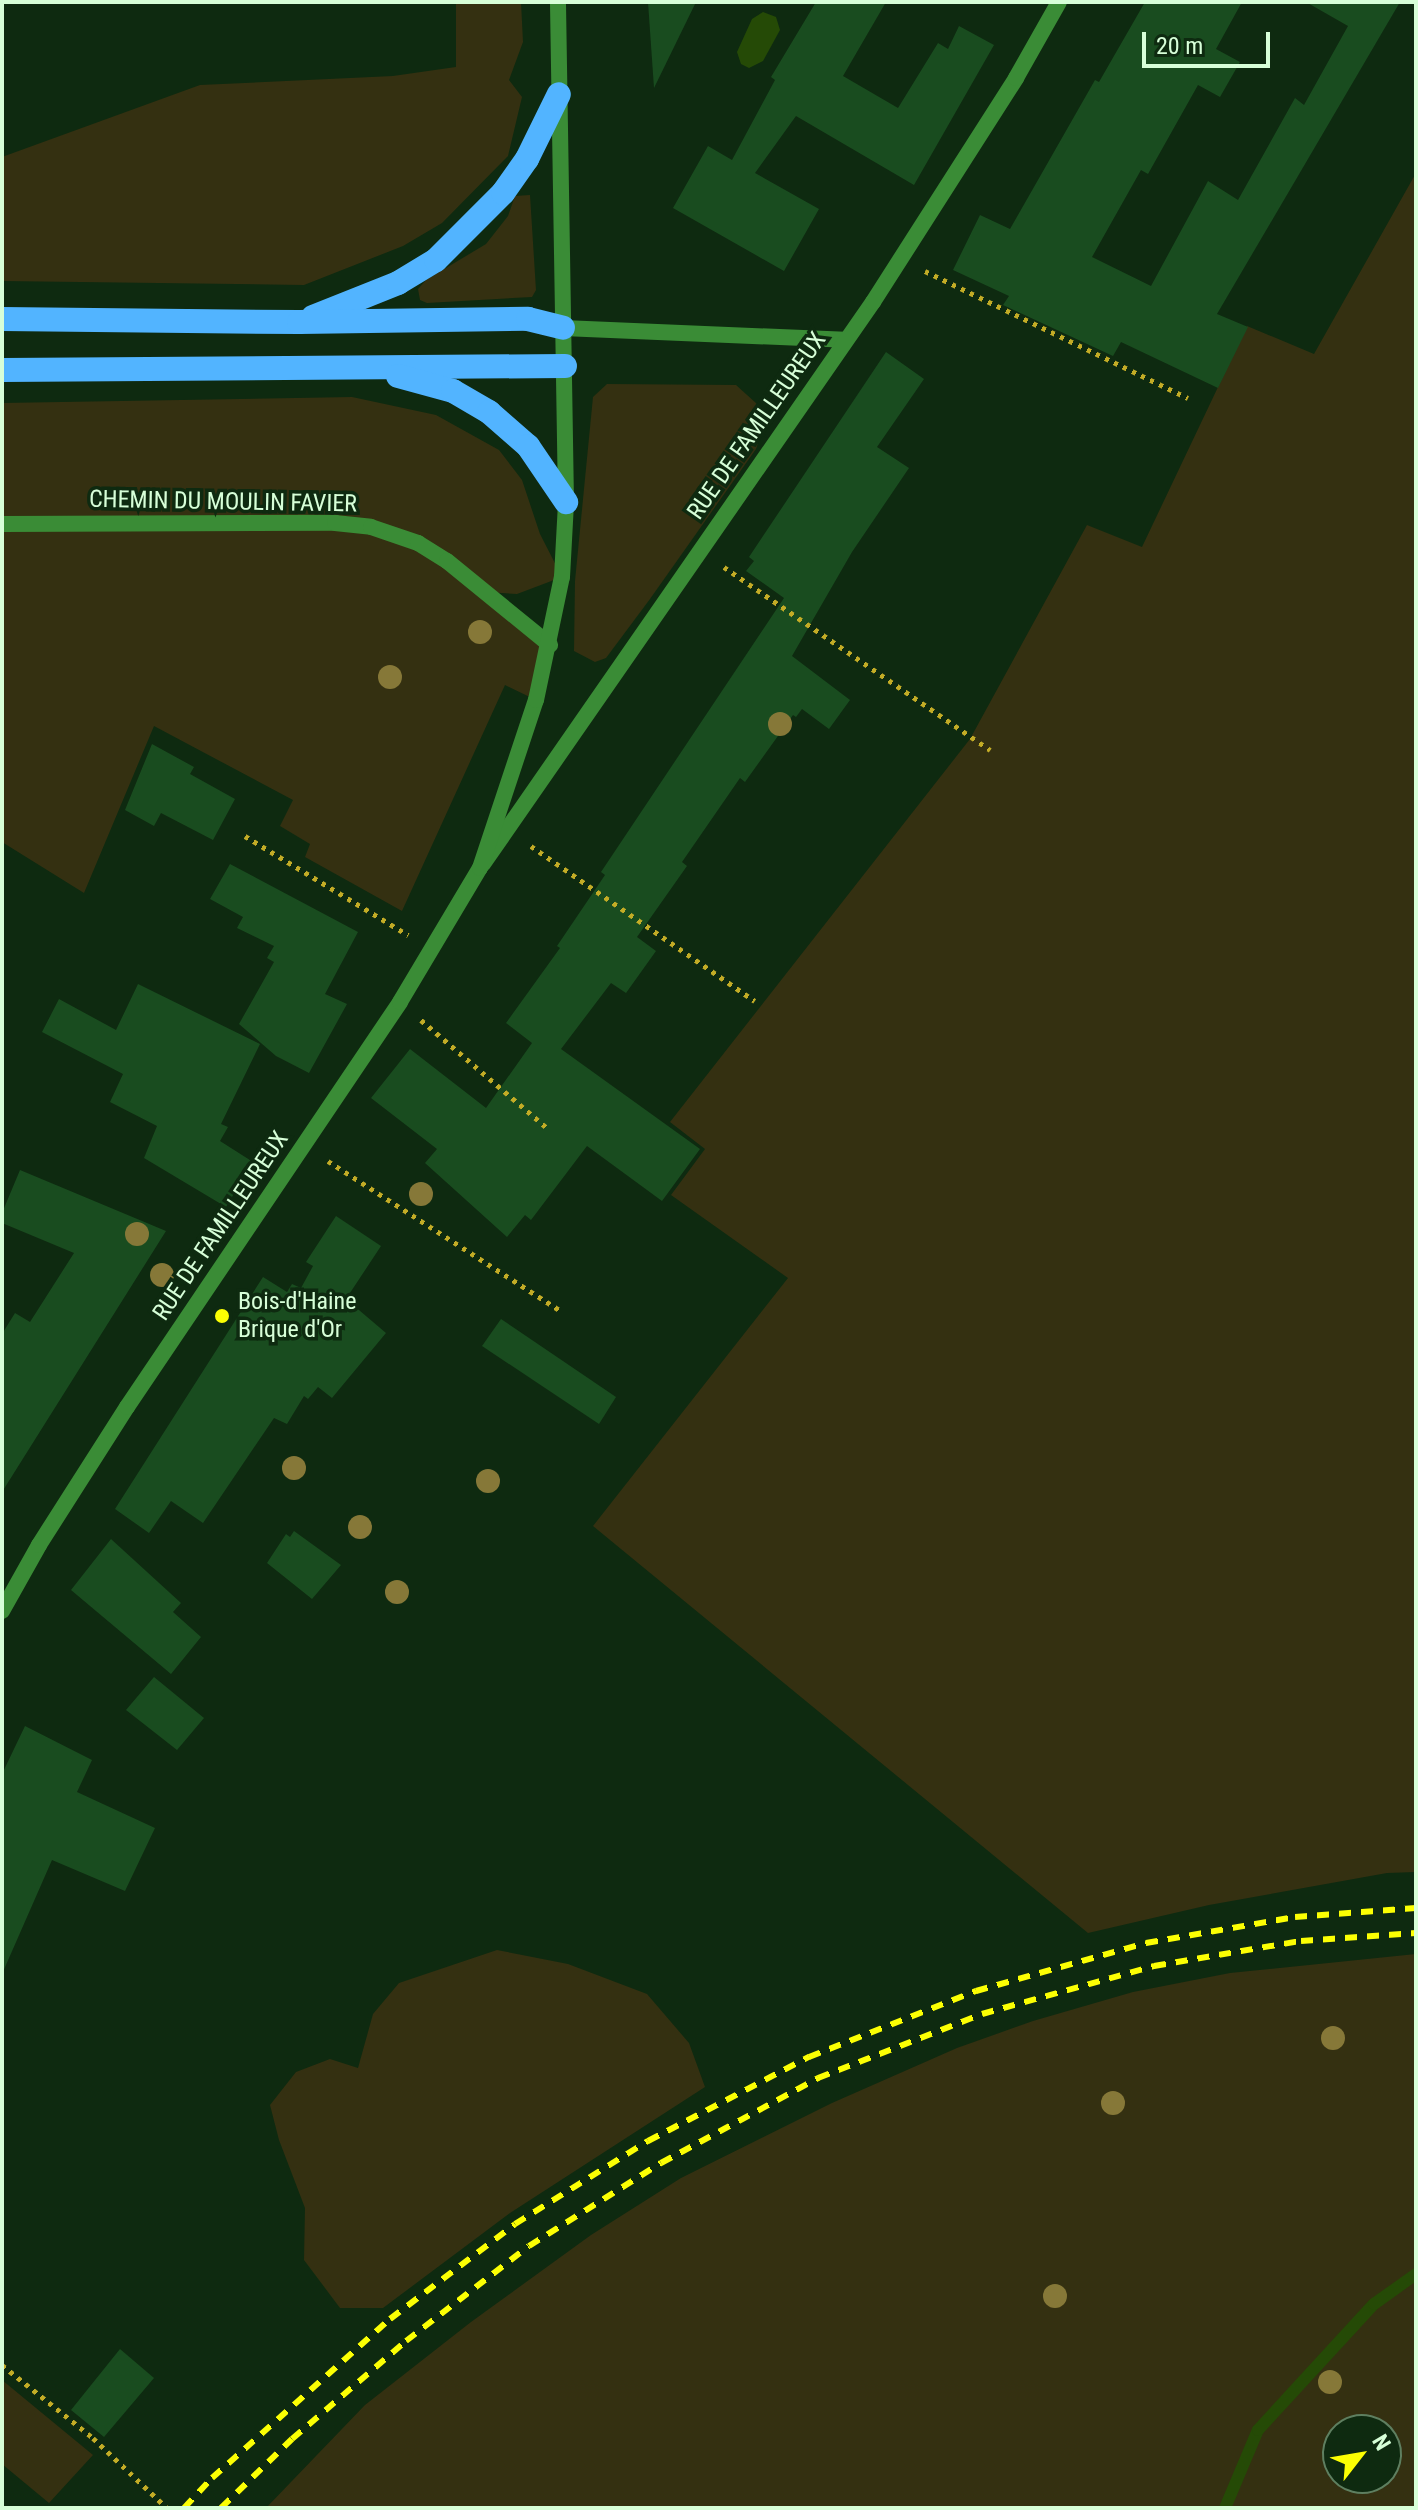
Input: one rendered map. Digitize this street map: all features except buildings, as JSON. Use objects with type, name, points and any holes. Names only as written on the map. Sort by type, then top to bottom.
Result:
[{"type":"highway","points":[[299,322],[398,283],[436,260],[503,193],[527,159],[559,94]]},
{"type":"highway","points":[[2,319],[299,322],[528,319],[563,328]]},
{"type":"highway","points":[[2,370],[565,366]]},
{"type":"highway","points":[[369,368],[453,391],[489,412],[528,446],[566,502]]},
{"type":"street","name":"RUE DE FAMILLEUREUX","points":[[480,868],[536,700],[562,577],[566,502],[558,2]]},
{"type":"street","name":"RUE DE FAMILLEUREUX","points":[[2,1611],[39,1545],[127,1407],[400,1002],[480,868],[845,340],[1016,78],[1059,2]]},
{"type":"street","points":[[563,328],[845,340]]},
{"type":"street","name":"CHEMIN DU MOULIN FAVIER","points":[[2,524],[335,523],[371,527],[418,543],[447,561],[550,645]]},
{"type":"path","points":[[899,257],[1188,398]]},
{"type":"path","points":[[701,551],[990,750]]},
{"type":"path","points":[[507,829],[755,1001]]},
{"type":"path","points":[[245,836],[432,948]]},
{"type":"path","points":[[400,1002],[548,1129]]},
{"type":"path","points":[[305,1145],[398,1210],[559,1310]]},
{"type":"path","points":[[2,2365],[93,2438],[167,2508]]},
{"type":"shaded area","points":[[456,2],[521,2],[523,42],[509,80],[522,97],[508,156],[442,223],[403,246],[304,285],[2,281],[2,157],[200,85],[393,76],[456,67]]},
{"type":"shaded area","points":[[763,12],[776,17],[780,30],[763,61],[749,68],[741,64],[737,52],[752,19]]},
{"type":"shaded area","points":[[1416,173],[1416,1872],[1387,1873],[1209,1905],[1088,1933],[593,1526],[788,1278],[671,1195],[705,1149],[670,1122],[970,739],[1087,525],[1142,547],[1247,326],[1314,354]]},
{"type":"shaded area","points":[[530,195],[536,290],[532,297],[427,303],[420,300],[418,289],[426,280],[486,244],[508,216],[515,196]]},
{"type":"shaded area","points":[[607,384],[736,385],[757,404],[762,431],[756,449],[650,599],[606,658],[595,662],[574,651],[575,581],[593,397]]},
{"type":"shaded area","points":[[352,397],[436,415],[499,450],[522,480],[540,534],[562,577],[517,594],[486,592],[550,645],[536,700],[505,685],[402,911],[305,857],[310,844],[280,826],[293,800],[154,726],[84,893],[2,842],[2,403]]},
{"type":"shaded area","points":[[497,1950],[568,1964],[647,1994],[689,2043],[705,2087],[510,2213],[383,2308],[340,2308],[304,2260],[305,2208],[279,2140],[270,2105],[296,2072],[330,2059],[358,2068],[373,2014],[399,1983]]},
{"type":"shaded area","points":[[1416,1954],[1416,2508],[266,2508],[365,2405],[471,2322],[591,2235],[681,2178],[832,2103],[957,2048],[1033,2021],[1133,1992],[1230,1973]]},
{"type":"shaded area","points":[[2,2380],[93,2455],[49,2503],[2,2464]]},
{"type":"waterway","points":[[1225,2508],[1258,2430],[1374,2304],[1416,2274]]},
{"type":"railway","points":[[184,2508],[212,2478],[390,2319],[515,2224],[648,2141],[809,2057],[976,1991],[1146,1943],[1295,1917],[1416,1908]]},
{"type":"railway","points":[[221,2508],[292,2439],[406,2341],[529,2246],[661,2163],[818,2078],[982,2014],[1154,1966],[1301,1941],[1416,1933]]},
{"type":"place","name":"Bois-d'Haine Brique d'Or","points":[[222,1316]]}]
